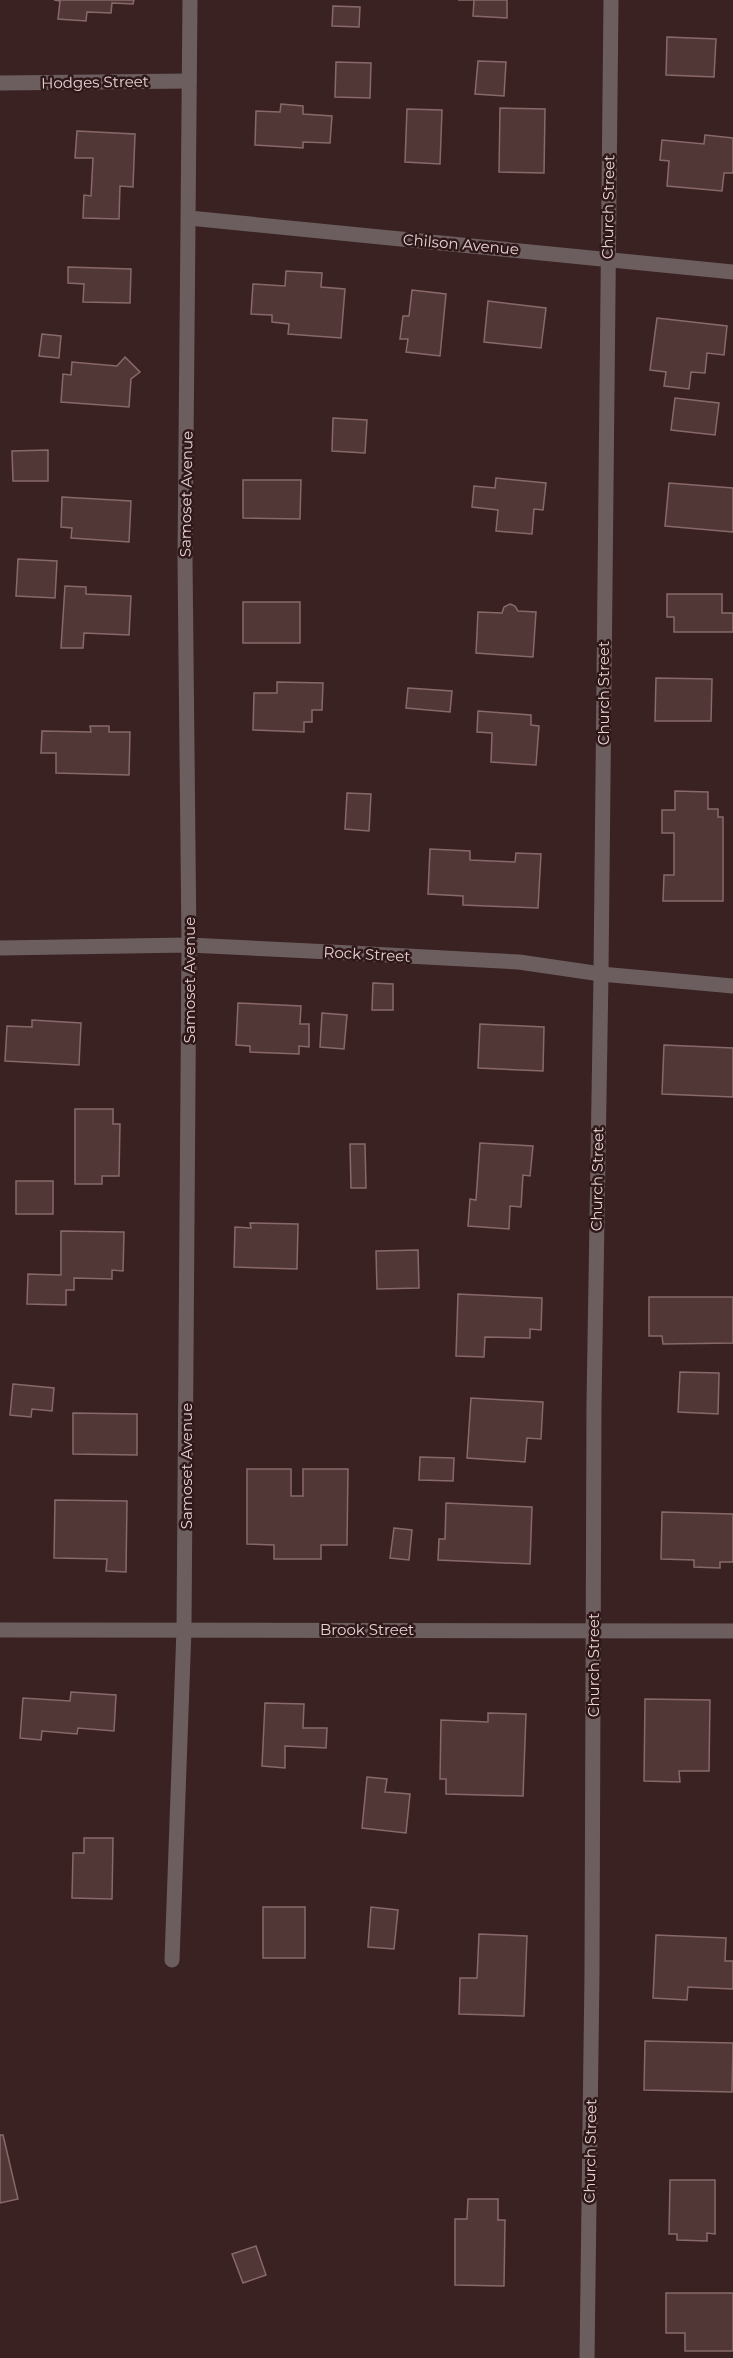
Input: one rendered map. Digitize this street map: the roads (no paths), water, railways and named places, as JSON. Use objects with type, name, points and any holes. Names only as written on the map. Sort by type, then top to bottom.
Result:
[{"type":"street","name":"Samoset Avenue","points":[[172,1960],[184,1629],[189,945],[185,557],[190,0]]},
{"type":"street","name":"Church Street","points":[[587,2358],[592,1973],[592,1629],[602,974],[610,0]]},
{"type":"street","name":"Hodges Street","points":[[0,83],[189,81]]},
{"type":"street","name":"Chilson Avenue","points":[[189,218],[733,272]]},
{"type":"street","name":"Rock Street","points":[[0,948],[189,945],[519,962],[602,974],[733,986]]},
{"type":"street","name":"Brook Street","points":[[0,1630],[733,1630]]}]
